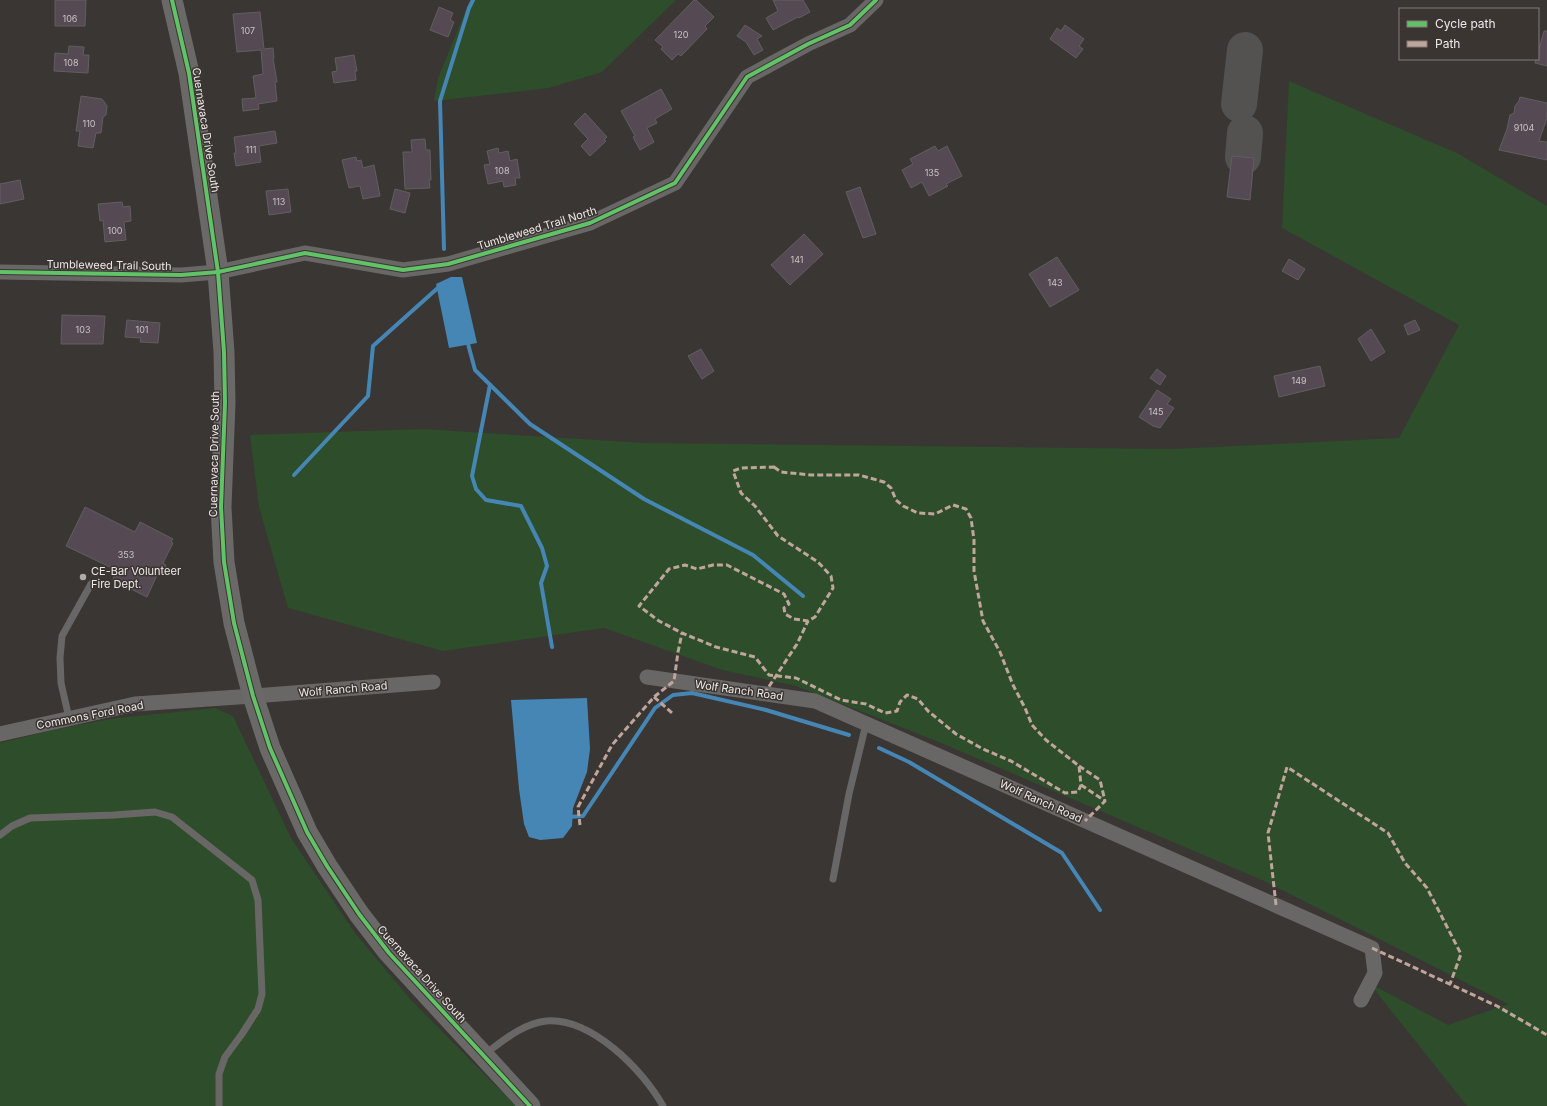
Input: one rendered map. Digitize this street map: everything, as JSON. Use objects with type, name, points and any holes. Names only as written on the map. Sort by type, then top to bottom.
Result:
[{"type":"street","name":"Cuernavaca Drive South","points":[[172,0],[189,73],[218,272],[224,352],[225,396],[221,507],[224,562],[234,623],[253,696],[270,748],[307,832],[327,866],[359,914],[389,953],[530,1106]]},
{"type":"street","name":"Tumbleweed Trail North","points":[[218,272],[305,252],[403,270],[440,265],[590,223],[675,183],[747,77],[808,44],[850,25],[876,0]]},
{"type":"street","name":"Tumbleweed Trail South","points":[[0,272],[181,275],[218,272]]},
{"type":"street","name":"Wolf Ranch Road","points":[[647,677],[815,702],[1372,948],[1375,973],[1361,1000]]},
{"type":"street","name":"Wolf Ranch Road","points":[[253,696],[433,682]]},
{"type":"street","name":"Commons Ford Road","points":[[0,734],[135,704],[253,696]]},
{"type":"lane","points":[[69,718],[61,683],[60,658],[62,636],[91,584]]},
{"type":"lane","points":[[833,879],[849,794],[866,724]]},
{"type":"lane","points":[[0,835],[12,826],[30,818],[155,812],[172,816],[252,880],[258,900],[262,994],[258,1009],[242,1034],[224,1057],[219,1074],[219,1106]]},
{"type":"lane","points":[[483,1055],[521,1029],[532,1025],[546,1021],[558,1021],[573,1024],[588,1031],[603,1041],[633,1066],[644,1078],[663,1106]]},
{"type":"green space","points":[[470,0],[676,0],[602,72],[549,88],[434,101],[438,78]]},
{"type":"green space","points":[[1289,81],[1457,153],[1547,206],[1547,1106],[1467,1106],[1369,983],[1448,1025],[1508,1004],[1262,880],[934,740],[796,686],[722,670],[604,628],[443,651],[288,608],[259,507],[250,435],[423,429],[644,443],[1173,449],[1399,438],[1459,325],[1282,228]]},
{"type":"green space","points":[[215,708],[233,716],[291,838],[355,933],[411,1000],[516,1106],[0,1106],[0,743],[57,729],[117,718]]},
{"type":"water","points":[[451,277],[462,277],[477,343],[449,348],[436,284]]},
{"type":"water","points":[[587,698],[590,749],[587,772],[573,808],[572,826],[563,838],[540,840],[529,837],[524,824],[519,789],[511,700]]},
{"type":"building","points":[[55,0],[86,0],[85,26],[55,26]]},
{"type":"building","points":[[694,0],[696,0],[714,17],[705,26],[707,29],[681,56],[678,54],[672,60],[661,49],[663,47],[655,40]]},
{"type":"building","points":[[773,0],[803,0],[810,12],[773,30],[766,18],[778,11]]},
{"type":"building","points":[[439,7],[453,13],[450,20],[454,22],[448,37],[430,30]]},
{"type":"building","points":[[260,12],[264,49],[273,48],[277,82],[275,82],[277,101],[258,104],[259,109],[243,111],[242,99],[256,98],[253,76],[263,74],[261,50],[237,52],[233,14]]},
{"type":"building","points":[[745,25],[762,36],[757,39],[763,50],[754,55],[746,42],[737,36]]},
{"type":"building","points":[[1065,25],[1084,39],[1079,46],[1083,49],[1076,58],[1050,39],[1057,28],[1061,31]]},
{"type":"building","points":[[1544,31],[1547,31],[1547,66],[1535,63],[1536,60],[1539,60],[1539,48]]},
{"type":"building","points":[[69,46],[84,47],[83,55],[89,55],[88,73],[54,71],[55,53],[68,54]]},
{"type":"building","points":[[354,55],[357,71],[355,71],[356,80],[334,83],[332,72],[337,71],[335,58]]},
{"type":"building","points":[[661,89],[672,109],[655,119],[657,123],[647,128],[654,142],[640,150],[633,137],[635,136],[621,111]]},
{"type":"building","points":[[81,96],[102,99],[107,106],[106,115],[103,117],[101,133],[96,133],[93,148],[78,146],[80,131],[76,131]]},
{"type":"building","points":[[1520,97],[1547,103],[1547,118],[1539,141],[1547,142],[1547,160],[1499,150],[1507,129],[1510,115],[1514,113],[1515,106]]},
{"type":"building","points":[[585,113],[607,137],[604,140],[606,141],[590,156],[581,146],[588,139],[574,124]]},
{"type":"building","points":[[275,131],[277,143],[259,146],[261,162],[236,166],[234,137]]},
{"type":"building","points":[[425,139],[426,150],[430,150],[430,188],[405,189],[403,152],[412,152],[411,140]]},
{"type":"building","points":[[935,146],[938,151],[947,146],[962,176],[946,184],[948,186],[929,196],[922,182],[911,188],[902,170],[913,164],[910,159]]},
{"type":"building","points":[[498,148],[499,153],[508,151],[510,161],[517,159],[520,178],[515,178],[516,185],[504,187],[503,181],[488,184],[484,165],[490,164],[487,151]]},
{"type":"building","points":[[1232,156],[1254,158],[1250,200],[1227,197]]},
{"type":"building","points":[[356,157],[357,161],[361,160],[363,168],[374,165],[380,196],[363,199],[360,186],[349,188],[342,160]]},
{"type":"building","points":[[20,180],[24,199],[0,204],[0,184]]},
{"type":"building","points":[[860,187],[876,234],[863,238],[846,192]]},
{"type":"building","points":[[288,189],[291,212],[269,215],[266,191]]},
{"type":"building","points":[[395,189],[410,193],[405,213],[390,209]]},
{"type":"building","points":[[122,202],[123,207],[130,206],[131,221],[124,222],[126,240],[105,242],[103,220],[100,221],[98,204]]},
{"type":"building","points":[[804,234],[823,254],[790,285],[771,265]]},
{"type":"building","points":[[1057,257],[1079,290],[1050,307],[1029,274]]},
{"type":"building","points":[[1289,259],[1305,269],[1298,280],[1282,271]]},
{"type":"building","points":[[62,315],[105,316],[103,344],[61,344]]},
{"type":"building","points":[[127,320],[160,323],[158,343],[140,342],[141,338],[125,337]]},
{"type":"building","points":[[1415,320],[1420,330],[1408,335],[1404,325]]},
{"type":"building","points":[[1371,329],[1385,352],[1371,361],[1358,339]]},
{"type":"building","points":[[701,349],[714,371],[702,379],[688,356]]},
{"type":"building","points":[[1320,366],[1325,386],[1279,397],[1274,376]]},
{"type":"building","points":[[1157,369],[1166,376],[1160,385],[1150,378]]},
{"type":"building","points":[[1157,390],[1171,399],[1167,404],[1174,408],[1160,428],[1153,426],[1139,417]]},
{"type":"building","points":[[85,507],[135,532],[140,522],[173,539],[171,542],[173,543],[163,563],[166,565],[161,575],[158,573],[147,597],[113,580],[116,570],[66,546]]},
{"type":"waterway","points":[[444,249],[440,101],[469,8],[473,0]]},
{"type":"waterway","points":[[294,475],[368,396],[373,346],[440,286]]},
{"type":"waterway","points":[[467,340],[475,370],[530,424],[644,499],[753,555],[803,596]]},
{"type":"waterway","points":[[490,385],[472,476],[476,489],[486,500],[521,506],[542,548],[547,566],[541,583],[552,647]]},
{"type":"waterway","points":[[569,817],[583,816],[655,708],[673,695],[692,693],[766,710],[849,735]]},
{"type":"waterway","points":[[879,748],[909,762],[1062,853],[1100,910]]},
{"type":"taxiway","points":[[1239,104],[1245,50]]},
{"type":"taxiway","points":[[1243,157],[1245,133]]},
{"type":"marked path","points":[[774,467],[781,472],[811,475],[859,475],[884,482],[891,488],[896,500],[903,506],[918,513],[935,514],[953,505],[966,509],[971,518],[974,540],[974,571],[983,621],[1000,652],[1013,685],[1032,725],[1046,740],[1079,766],[1081,785],[1078,792],[1065,793],[1011,761],[983,749],[956,734],[928,711],[918,699],[907,695],[900,702],[897,711],[885,713],[866,704],[841,700],[796,678],[769,675],[755,657],[716,647],[682,633],[659,621],[639,606],[669,569],[685,565],[697,569],[713,565],[727,565],[784,594],[789,604],[784,608],[785,614],[794,619],[808,621],[815,617],[833,588],[831,576],[818,562],[778,536],[755,506],[741,493],[733,471],[741,468],[774,467]]},
{"type":"marked path","points":[[764,694],[797,644],[808,621]]},
{"type":"marked path","points":[[580,825],[578,807],[612,745],[654,697],[674,681],[682,633]]},
{"type":"marked path","points":[[654,697],[672,713]]},
{"type":"marked path","points":[[1079,766],[1100,780],[1105,801],[1085,821]]},
{"type":"marked path","points":[[1276,905],[1268,833],[1287,767],[1388,833],[1405,863],[1427,888],[1461,954],[1450,984]]},
{"type":"marked path","points":[[1081,785],[1105,801]]},
{"type":"marked path","points":[[1372,948],[1497,1006],[1547,1035]]},
{"type":"cycle path","points":[[172,0],[189,73],[218,272],[224,352],[225,403],[221,507],[224,562],[234,623],[253,696],[270,748],[307,832],[327,866],[359,914],[389,953],[530,1106]]},
{"type":"cycle path","points":[[0,272],[181,275],[218,272],[305,253],[403,270],[448,264],[590,223],[675,183],[747,77],[808,44],[850,25],[876,0]]},
{"type":"place","name":"CE-Bar Volunteer Fire Dept.","points":[[83,577]]}]
